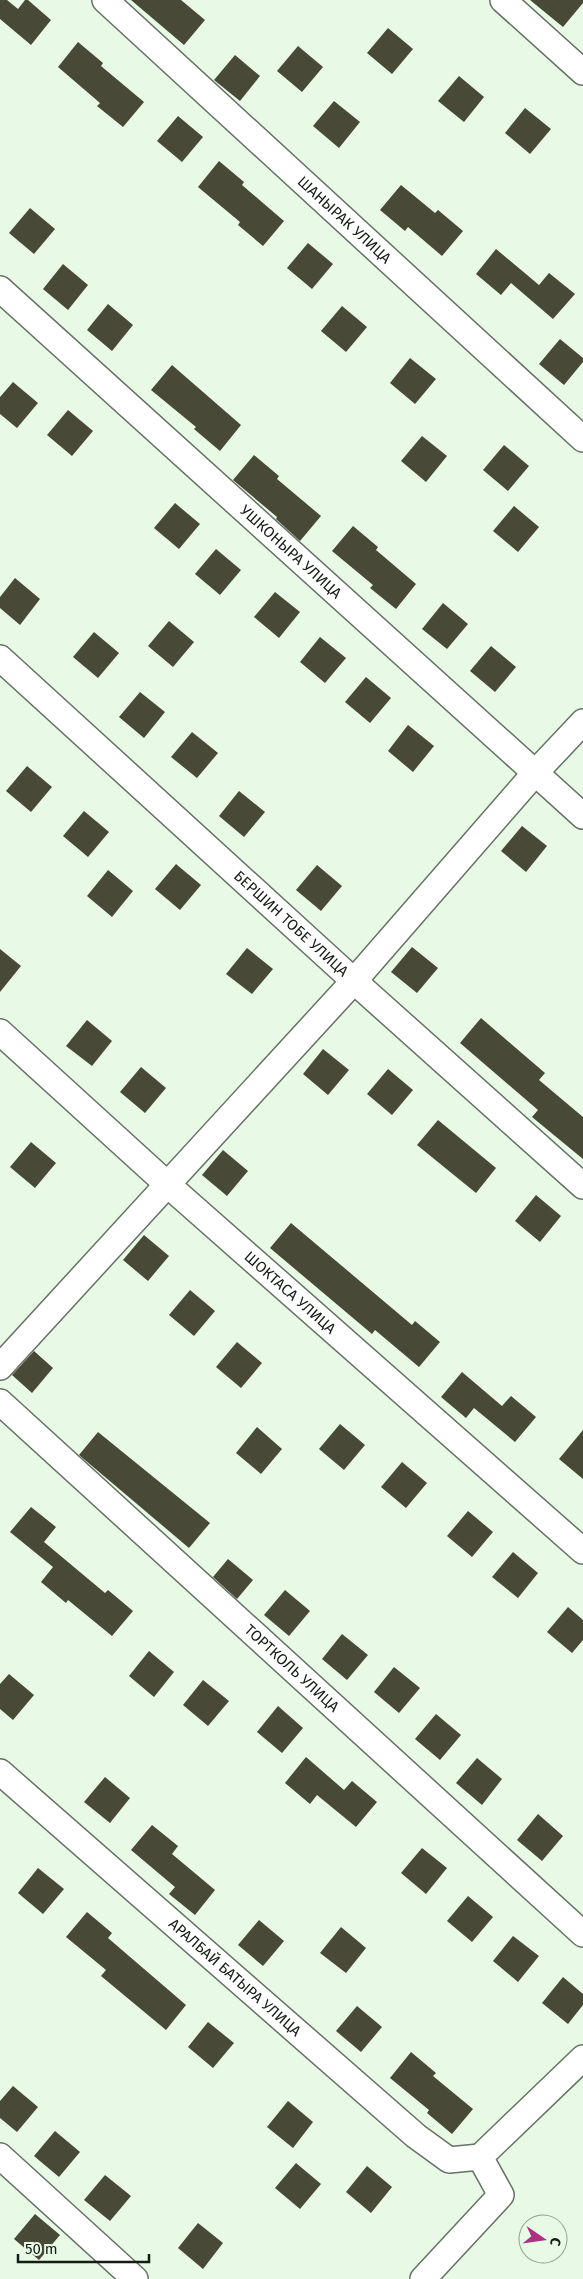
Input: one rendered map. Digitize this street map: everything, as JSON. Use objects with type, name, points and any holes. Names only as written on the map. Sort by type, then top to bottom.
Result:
[{"type":"street","name":"ШАНЫРАК УЛИЦА","points":[[105,0],[583,439]]},
{"type":"street","points":[[503,0],[583,72]]},
{"type":"street","name":"УШКОНЫРА УЛИЦА","points":[[0,289],[583,816]]},
{"type":"street","name":"БЕРШИН ТОБЕ УЛИЦА","points":[[0,658],[354,981],[583,1186]]},
{"type":"street","points":[[0,1367],[354,981],[583,722]]},
{"type":"street","name":"ШОКТАСА УЛИЦА","points":[[0,1032],[168,1185],[583,1551]]},
{"type":"street","name":"ТОРТКОЛЬ УЛИЦА","points":[[0,1402],[583,1934]]},
{"type":"street","name":"АРАЛБАЙ БАТЫРА УЛИЦА","points":[[0,1772],[416,2136],[449,2160],[480,2157]]},
{"type":"street","points":[[423,2279],[500,2195],[480,2157],[583,2058]]},
{"type":"street","points":[[0,2156],[135,2279]]},
{"type":"building","points":[[0,0],[7,0],[18,9],[25,0],[28,0],[51,20],[31,45],[0,19]]},
{"type":"building","points":[[131,0],[181,0],[205,20],[184,45]]},
{"type":"building","points":[[530,0],[583,0],[583,3],[563,27]]},
{"type":"building","points":[[388,28],[413,49],[392,74],[367,53]]},
{"type":"building","points":[[78,42],[103,63],[101,66],[144,102],[123,127],[97,106],[100,103],[58,67]]},
{"type":"building","points":[[298,46],[323,67],[302,92],[277,71]]},
{"type":"building","points":[[235,55],[260,76],[240,101],[214,80]]},
{"type":"building","points":[[459,76],[484,97],[464,122],[438,101]]},
{"type":"building","points":[[334,101],[360,122],[339,148],[313,126]]},
{"type":"building","points":[[525,108],[551,129],[530,154],[505,133]]},
{"type":"building","points":[[178,116],[203,137],[182,162],[157,141]]},
{"type":"building","points":[[219,161],[244,182],[242,185],[284,221],[263,246],[238,225],[240,222],[198,187]]},
{"type":"building","points":[[401,185],[435,213],[438,210],[463,231],[442,256],[408,227],[405,231],[380,210]]},
{"type":"building","points":[[30,208],[55,229],[34,254],[9,233]]},
{"type":"building","points":[[308,243],[333,264],[312,289],[287,268]]},
{"type":"building","points":[[496,249],[539,285],[549,273],[575,294],[553,319],[511,283],[501,295],[476,274]]},
{"type":"building","points":[[63,264],[88,285],[68,310],[43,289]]},
{"type":"building","points":[[108,304],[133,325],[112,351],[87,330]]},
{"type":"building","points":[[342,306],[367,327],[346,352],[321,331]]},
{"type":"building","points":[[560,339],[583,358],[583,362],[564,385],[539,364]]},
{"type":"building","points":[[410,358],[436,379],[415,404],[390,383]]},
{"type":"building","points":[[172,365],[241,425],[220,451],[194,429],[196,427],[151,390]]},
{"type":"building","points":[[13,382],[38,403],[17,428],[0,414],[0,397]]},
{"type":"building","points":[[68,410],[93,431],[72,456],[47,435]]},
{"type":"building","points":[[422,436],[447,456],[426,482],[401,461]]},
{"type":"building","points":[[504,445],[529,466],[508,491],[483,470]]},
{"type":"building","points":[[254,455],[279,476],[277,479],[321,516],[300,541],[276,519],[277,517],[233,480]]},
{"type":"building","points":[[175,503],[200,524],[179,549],[154,528]]},
{"type":"building","points":[[514,506],[539,527],[518,552],[493,531]]},
{"type":"building","points":[[353,526],[378,547],[376,550],[416,584],[396,609],[370,588],[373,585],[332,551]]},
{"type":"building","points":[[216,549],[241,570],[220,595],[195,574]]},
{"type":"building","points":[[15,578],[40,599],[20,625],[0,608],[0,597]]},
{"type":"building","points":[[275,592],[300,612],[279,638],[254,617]]},
{"type":"building","points":[[443,603],[468,624],[447,649],[422,629]]},
{"type":"building","points":[[169,621],[194,642],[173,667],[148,646]]},
{"type":"building","points":[[94,632],[119,653],[98,678],[73,657]]},
{"type":"building","points":[[320,637],[346,658],[325,683],[300,662]]},
{"type":"building","points":[[491,646],[516,667],[495,692],[470,671]]},
{"type":"building","points":[[366,677],[391,698],[370,723],[345,702]]},
{"type":"building","points":[[140,692],[165,712],[144,738],[119,717]]},
{"type":"building","points":[[408,725],[434,746],[413,772],[388,751]]},
{"type":"building","points":[[192,732],[218,753],[197,778],[171,757]]},
{"type":"building","points":[[27,766],[52,787],[31,812],[6,791]]},
{"type":"building","points":[[239,791],[265,812],[244,837],[219,816]]},
{"type":"building","points":[[84,811],[109,832],[88,857],[63,836]]},
{"type":"building","points":[[522,826],[547,846],[526,872],[501,851]]},
{"type":"building","points":[[176,864],[201,885],[180,910],[155,889]]},
{"type":"building","points":[[317,865],[342,886],[321,911],[296,890]]},
{"type":"building","points":[[108,870],[133,891],[112,917],[87,896]]},
{"type":"building","points":[[412,947],[438,968],[417,993],[391,972]]},
{"type":"building","points":[[247,948],[273,969],[252,994],[226,974]]},
{"type":"building","points":[[0,949],[21,966],[0,992]]},
{"type":"building","points":[[481,1018],[545,1073],[539,1080],[583,1117],[583,1159],[532,1117],[538,1110],[460,1043]]},
{"type":"building","points":[[87,1020],[112,1041],[92,1066],[66,1046]]},
{"type":"building","points":[[323,1049],[349,1070],[328,1095],[303,1074]]},
{"type":"building","points":[[141,1067],[166,1088],[145,1113],[120,1092]]},
{"type":"building","points":[[388,1069],[413,1090],[392,1115],[367,1094]]},
{"type":"building","points":[[438,1120],[496,1168],[476,1193],[417,1145]]},
{"type":"building","points":[[31,1142],[56,1163],[35,1188],[10,1167]]},
{"type":"building","points":[[223,1150],[248,1171],[227,1196],[202,1175]]},
{"type":"building","points":[[536,1195],[561,1216],[540,1242],[515,1221]]},
{"type":"building","points":[[291,1223],[412,1325],[415,1321],[440,1342],[419,1367],[375,1330],[372,1334],[270,1248]]},
{"type":"building","points":[[144,1235],[169,1256],[148,1281],[123,1260]]},
{"type":"building","points":[[190,1290],[215,1311],[194,1336],[169,1315]]},
{"type":"building","points":[[237,1342],[262,1363],[241,1388],[216,1367]]},
{"type":"building","points":[[34,1351],[53,1368],[32,1393],[12,1375]]},
{"type":"building","points":[[462,1372],[502,1406],[511,1396],[536,1417],[515,1442],[474,1408],[466,1418],[441,1397]]},
{"type":"building","points":[[340,1424],[365,1445],[344,1470],[319,1449]]},
{"type":"building","points":[[257,1427],[282,1449],[261,1474],[236,1453]]},
{"type":"building","points":[[583,1430],[583,1479],[559,1459]]},
{"type":"building","points":[[98,1432],[210,1523],[189,1548],[79,1455]]},
{"type":"building","points":[[402,1462],[427,1483],[406,1508],[381,1487]]},
{"type":"building","points":[[31,1507],[56,1527],[44,1542],[105,1593],[108,1590],[133,1611],[112,1636],[68,1600],[66,1603],[41,1582],[53,1567],[10,1532]]},
{"type":"building","points":[[468,1511],[493,1532],[472,1557],[447,1536]]},
{"type":"building","points":[[513,1552],[538,1573],[518,1598],[492,1577]]},
{"type":"building","points":[[228,1559],[253,1580],[237,1599],[213,1577]]},
{"type":"building","points":[[285,1590],[310,1611],[289,1636],[264,1615]]},
{"type":"building","points":[[568,1607],[583,1620],[583,1640],[572,1653],[547,1632]]},
{"type":"building","points":[[342,1634],[368,1655],[347,1680],[322,1659]]},
{"type":"building","points":[[149,1651],[174,1672],[154,1697],[129,1676]]},
{"type":"building","points":[[394,1667],[420,1688],[399,1713],[374,1692]]},
{"type":"building","points":[[9,1674],[34,1695],[13,1720],[0,1709],[0,1684]]},
{"type":"building","points":[[203,1680],[229,1701],[208,1726],[183,1705]]},
{"type":"building","points":[[278,1706],[303,1728],[282,1753],[257,1732]]},
{"type":"building","points":[[436,1714],[461,1735],[440,1760],[415,1739]]},
{"type":"building","points":[[306,1757],[344,1790],[352,1781],[377,1802],[356,1827],[317,1795],[310,1804],[285,1783]]},
{"type":"building","points":[[477,1758],[502,1779],[482,1805],[456,1783]]},
{"type":"building","points":[[105,1777],[130,1798],[110,1823],[84,1802]]},
{"type":"building","points":[[538,1814],[563,1836],[542,1861],[517,1840]]},
{"type":"building","points":[[152,1825],[178,1846],[172,1854],[215,1890],[195,1915],[169,1894],[175,1887],[131,1850]]},
{"type":"building","points":[[422,1848],[447,1868],[426,1894],[401,1873]]},
{"type":"building","points":[[38,1868],[64,1889],[43,1914],[18,1893]]},
{"type":"building","points":[[468,1896],[493,1917],[472,1942],[447,1921]]},
{"type":"building","points":[[87,1912],[112,1933],[108,1938],[186,2005],[166,2030],[101,1976],[106,1970],[66,1937]]},
{"type":"building","points":[[259,1920],[284,1941],[263,1966],[238,1945]]},
{"type":"building","points":[[341,1927],[366,1948],[346,1973],[320,1953]]},
{"type":"building","points":[[513,1936],[539,1956],[518,1982],[493,1961]]},
{"type":"building","points":[[563,1977],[583,1994],[583,2005],[568,2024],[542,2003]]},
{"type":"building","points":[[357,2006],[382,2027],[361,2052],[336,2031]]},
{"type":"building","points":[[208,2022],[234,2043],[213,2068],[188,2047]]},
{"type":"building","points":[[411,2052],[436,2073],[433,2076],[473,2109],[452,2134],[427,2113],[429,2110],[390,2078]]},
{"type":"building","points":[[13,2086],[38,2107],[17,2132],[0,2118],[0,2101]]},
{"type":"building","points":[[288,2101],[313,2122],[293,2148],[267,2127]]},
{"type":"building","points":[[55,2131],[80,2152],[59,2177],[34,2156]]},
{"type":"building","points":[[296,2163],[321,2184],[300,2209],[275,2188]]},
{"type":"building","points":[[367,2166],[392,2187],[371,2213],[346,2192]]},
{"type":"building","points":[[105,2175],[131,2196],[110,2221],[84,2200]]},
{"type":"building","points":[[35,2214],[60,2235],[39,2260],[14,2239]]},
{"type":"building","points":[[198,2223],[223,2243],[203,2269],[178,2248]]}]
